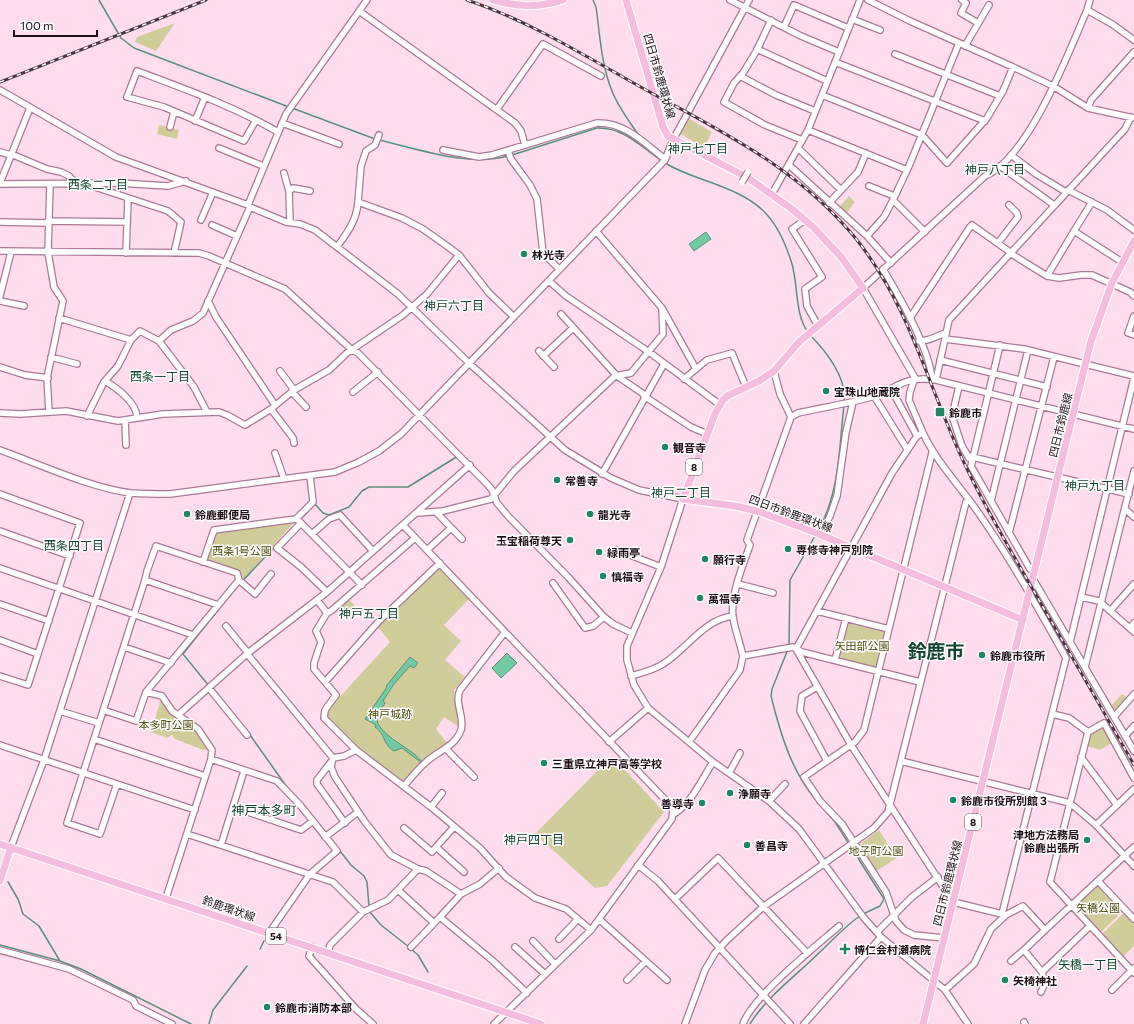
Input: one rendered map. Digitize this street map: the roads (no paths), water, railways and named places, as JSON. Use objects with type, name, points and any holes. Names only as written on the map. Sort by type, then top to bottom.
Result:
[{"type":"main road","points":[[493,0],[522,7],[542,6],[563,0]]},
{"type":"main road","name":"四日市鈴鹿環状線","points":[[626,0],[663,127],[668,136],[673,140],[748,178],[772,194],[805,220],[842,258],[863,288]]},
{"type":"main road","name":"四日市鈴鹿線","points":[[1023,620],[1094,331],[1112,283],[1134,241]]},
{"type":"main road","points":[[719,404],[727,396],[759,381],[774,371],[799,342],[863,288]]},
{"type":"main road","name":"8","points":[[683,499],[719,404]]},
{"type":"main road","name":"四日市鈴鹿環状線","points":[[683,499],[735,506],[757,511],[818,534],[1023,620],[923,1024]]},
{"type":"main road","name":"鈴鹿環状線","points":[[0,844],[541,1024]]},
{"type":"main road","points":[[0,881],[11,847]]},
{"type":"street","points":[[158,341],[171,330],[193,321],[203,313],[238,236],[263,166],[288,111],[367,0]]},
{"type":"street","points":[[730,0],[839,52]]},
{"type":"street","points":[[0,450],[94,484],[130,493],[170,494],[335,472],[372,455],[401,434],[420,415],[657,169],[665,159],[673,140],[749,0]]},
{"type":"street","points":[[772,194],[808,130],[860,0]]},
{"type":"street","points":[[868,0],[1053,86],[1088,108],[1133,117],[1125,129],[949,320],[934,380]]},
{"type":"street","points":[[962,0],[966,3],[961,13],[978,23]]},
{"type":"street","points":[[920,434],[909,400],[915,378],[863,288],[985,176],[1000,166],[1011,155],[1028,132],[1053,86],[1090,0]]},
{"type":"street","points":[[784,27],[794,5],[848,28]]},
{"type":"street","points":[[867,236],[884,217],[907,170],[947,74],[962,44],[978,23],[989,5]]},
{"type":"street","points":[[1087,10],[1112,24],[1134,40]]},
{"type":"street","points":[[359,11],[497,109],[519,127],[525,145]]},
{"type":"street","points":[[852,19],[880,30]]},
{"type":"street","points":[[771,20],[757,49],[724,102],[765,125],[802,140]]},
{"type":"street","points":[[497,109],[544,44],[601,76]]},
{"type":"street","points":[[757,49],[827,81]]},
{"type":"street","points":[[1088,108],[1091,100],[1134,52]]},
{"type":"street","points":[[895,54],[1000,96]]},
{"type":"street","points":[[835,62],[985,121]]},
{"type":"street","points":[[822,95],[922,135],[946,163],[985,121],[1000,96],[1013,67]]},
{"type":"street","points":[[256,120],[244,141],[174,112],[144,101],[126,97],[137,71],[205,97],[256,120],[278,132]]},
{"type":"street","points":[[740,76],[776,95],[815,111]]},
{"type":"street","points":[[0,90],[116,157],[186,181],[290,222],[308,226],[398,294],[470,364],[565,450],[602,474],[639,490],[683,499],[661,567],[632,633],[627,649],[631,676],[640,696],[648,708],[713,762],[769,801],[799,829],[864,918],[881,937],[945,990],[968,1024]]},
{"type":"street","points":[[195,121],[205,97]]},
{"type":"street","points":[[30,108],[0,184],[119,183],[168,186],[186,181]]},
{"type":"street","points":[[170,127],[174,112]]},
{"type":"street","points":[[282,123],[339,144]]},
{"type":"street","points":[[443,150],[479,157],[508,151],[597,123],[614,124],[626,128],[665,159]]},
{"type":"street","points":[[808,130],[907,170]]},
{"type":"street","points":[[337,247],[351,226],[357,210],[361,166],[366,151],[375,145],[379,135]]},
{"type":"street","points":[[218,148],[263,166]]},
{"type":"street","points":[[798,148],[841,190]]},
{"type":"street","points":[[508,151],[511,159],[530,185],[537,198],[543,253],[559,270]]},
{"type":"street","points":[[0,152],[47,169],[66,174],[76,184]]},
{"type":"street","points":[[829,203],[858,172],[866,153]]},
{"type":"street","points":[[1011,155],[1036,174],[1107,210],[1134,230]]},
{"type":"street","points":[[788,165],[867,236],[891,263]]},
{"type":"street","points":[[1000,166],[1054,205]]},
{"type":"street","points":[[742,182],[748,172]]},
{"type":"street","points":[[284,173],[289,191],[290,222]]},
{"type":"street","points":[[49,412],[48,378],[63,299],[56,293],[54,287],[48,252],[50,184]]},
{"type":"street","points":[[86,184],[168,211],[180,222],[174,253]]},
{"type":"street","points":[[869,186],[893,198],[925,232]]},
{"type":"street","points":[[289,191],[294,188],[310,191]]},
{"type":"street","points":[[201,220],[213,192]]},
{"type":"street","points":[[126,253],[128,199]]},
{"type":"street","points":[[358,202],[402,218],[423,229],[459,255],[489,293],[514,317]]},
{"type":"street","points":[[1047,276],[1092,202]]},
{"type":"street","points":[[998,243],[1018,218],[1017,213],[1009,205]]},
{"type":"street","points":[[805,220],[792,229],[822,277],[805,289],[807,306],[817,327]]},
{"type":"street","points":[[0,222],[127,222]]},
{"type":"street","points":[[910,318],[972,225],[1010,253],[1047,276],[1060,278],[1087,274],[1112,283],[1134,296]]},
{"type":"street","points":[[212,226],[238,236]]},
{"type":"street","points":[[596,231],[662,308],[696,369]]},
{"type":"street","points":[[1074,231],[1122,262]]},
{"type":"street","points":[[0,251],[199,253],[226,263],[291,293],[352,350],[358,352],[470,465],[492,490],[497,503],[508,516],[569,578],[604,617],[613,624],[632,633]]},
{"type":"street","points":[[0,296],[11,252]]},
{"type":"street","points":[[0,413],[20,414],[66,411],[112,421],[163,414],[219,412],[245,425],[273,407],[293,391],[328,370],[352,350],[412,307],[427,294],[459,255]]},
{"type":"street","points":[[883,269],[910,318],[934,380]]},
{"type":"street","points":[[549,281],[566,296],[649,352],[719,404]]},
{"type":"street","points":[[0,301],[24,306]]},
{"type":"street","points":[[208,301],[216,317],[293,438],[294,443]]},
{"type":"street","points":[[418,513],[436,512],[491,499],[514,471],[617,376],[631,373],[663,334],[662,308]]},
{"type":"street","points":[[561,314],[617,376],[691,427],[707,434]]},
{"type":"street","points":[[1134,316],[1128,333],[1134,335]]},
{"type":"street","points":[[59,318],[132,340]]},
{"type":"street","points":[[554,367],[541,354],[573,328]]},
{"type":"street","points":[[87,416],[105,381],[121,361],[132,340],[140,331],[158,341],[190,381],[201,397],[207,412]]},
{"type":"street","points":[[919,341],[930,341],[939,335],[1000,345],[1028,350],[1134,377],[1070,642]]},
{"type":"street","points":[[1000,345],[989,394],[971,458],[971,466],[1030,569],[1034,571]]},
{"type":"street","points":[[991,501],[1028,350]]},
{"type":"street","points":[[684,379],[707,360],[732,352],[746,387]]},
{"type":"street","points":[[51,357],[77,364]]},
{"type":"street","points":[[1009,533],[1054,357]]},
{"type":"street","points":[[940,360],[1047,388]]},
{"type":"street","points":[[602,474],[645,395],[664,364]]},
{"type":"street","points":[[0,367],[25,375],[48,378]]},
{"type":"street","points":[[280,371],[306,407]]},
{"type":"street","points":[[774,371],[780,394],[791,417]]},
{"type":"street","points":[[353,392],[378,372]]},
{"type":"street","points":[[689,742],[740,670],[743,656],[733,616],[733,605],[750,544],[747,540],[791,417],[798,413],[874,396],[915,378],[934,380],[1134,428]]},
{"type":"street","points":[[105,381],[126,398],[137,411],[137,417]]},
{"type":"street","points":[[960,386],[952,416],[971,458]]},
{"type":"street","points":[[891,389],[932,453],[983,520],[1030,593],[1066,658],[1032,793],[1004,914],[992,929],[974,964],[945,990]]},
{"type":"street","points":[[874,396],[907,449]]},
{"type":"street","points":[[818,534],[830,516],[837,496],[851,402]]},
{"type":"street","points":[[124,420],[126,445]]},
{"type":"street","points":[[794,648],[817,611],[907,449],[920,434]]},
{"type":"street","points":[[275,453],[284,479]]},
{"type":"street","points":[[932,453],[864,730],[860,737],[851,745],[804,777],[820,801],[842,824],[886,892],[896,922],[908,933],[923,937],[944,938]]},
{"type":"street","points":[[971,458],[1108,488],[1128,494]]},
{"type":"street","points":[[178,715],[248,654],[327,592],[418,513],[470,465]]},
{"type":"street","points":[[1085,667],[1134,471]]},
{"type":"street","points":[[203,562],[214,530],[296,519],[313,502],[310,476]]},
{"type":"street","points":[[11,847],[44,760],[130,493]]},
{"type":"street","points":[[0,494],[80,523],[28,685],[0,676]]},
{"type":"street","points":[[685,1024],[703,974],[711,959],[720,948],[763,907],[879,825],[888,812],[944,587],[966,502],[968,500]]},
{"type":"street","points":[[1124,509],[1134,517]]},
{"type":"street","points":[[436,512],[462,539]]},
{"type":"street","points":[[312,534],[329,519],[340,515],[373,551]]},
{"type":"street","points":[[296,519],[350,571],[362,585]]},
{"type":"street","points":[[301,523],[277,548],[301,567],[327,592]]},
{"type":"street","points":[[403,525],[608,742],[673,808],[674,814]]},
{"type":"street","points":[[427,550],[451,528]]},
{"type":"street","points":[[0,531],[70,556]]},
{"type":"street","points":[[416,538],[327,613],[316,631],[322,642],[314,664],[316,672],[336,695],[325,710],[324,718],[356,750],[431,807],[480,848],[506,877],[535,898],[562,907],[578,918],[591,930]]},
{"type":"street","points":[[117,784],[100,834],[67,823],[156,546],[238,573],[240,580],[255,594],[271,574]]},
{"type":"street","points":[[617,550],[661,567]]},
{"type":"street","points":[[325,682],[379,621],[440,564]]},
{"type":"street","points":[[0,568],[194,635]]},
{"type":"street","points":[[1033,579],[1134,751]]},
{"type":"street","points":[[145,580],[218,605]]},
{"type":"street","points":[[103,710],[136,721],[146,692],[240,580]]},
{"type":"street","points":[[553,583],[585,628],[592,626],[604,617]]},
{"type":"street","points":[[738,584],[773,593]]},
{"type":"street","points":[[1110,611],[1134,584]]},
{"type":"street","points":[[1081,597],[1100,603],[1132,630],[1134,623]]},
{"type":"street","points":[[317,600],[327,613]]},
{"type":"street","points":[[0,604],[48,621]]},
{"type":"street","points":[[817,611],[889,629]]},
{"type":"street","points":[[631,676],[663,664],[711,625],[720,620],[733,616]]},
{"type":"street","points":[[835,660],[846,618]]},
{"type":"street","points":[[226,626],[332,760],[335,777],[358,812],[391,855],[418,869],[426,871],[461,894]]},
{"type":"street","points":[[404,786],[431,757],[446,749],[456,738],[462,728],[458,700],[460,690],[505,632]]},
{"type":"street","points":[[0,640],[38,654]]},
{"type":"street","points":[[124,647],[171,662]]},
{"type":"street","points":[[743,656],[785,648],[794,648],[920,682]]},
{"type":"street","points":[[794,648],[851,745],[954,902],[1004,914],[1023,906],[1045,930]]},
{"type":"street","points":[[210,687],[247,735]]},
{"type":"street","points":[[817,687],[802,696],[800,711],[827,761]]},
{"type":"street","points":[[146,692],[162,696],[166,704],[178,715],[198,729],[212,750],[211,759],[166,898]]},
{"type":"street","points":[[1114,717],[1134,694]]},
{"type":"street","points":[[608,742],[648,708]]},
{"type":"street","points":[[60,711],[99,723]]},
{"type":"street","points":[[1052,714],[1069,718],[1088,732]]},
{"type":"street","points":[[1112,990],[1133,971],[1071,907],[1050,882],[1088,732],[1104,723],[1134,778]]},
{"type":"street","points":[[1125,736],[1134,726]]},
{"type":"street","points":[[94,739],[205,776]]},
{"type":"street","points":[[0,746],[195,810]]},
{"type":"street","points":[[446,749],[474,777]]},
{"type":"street","points":[[345,823],[317,784],[317,780],[332,760],[356,750]]},
{"type":"street","points":[[729,773],[740,753]]},
{"type":"street","points":[[1081,757],[1117,805]]},
{"type":"street","points":[[211,759],[277,781],[327,836],[337,851],[310,874],[269,933]]},
{"type":"street","points":[[901,761],[983,783],[1032,793],[1070,803],[1096,825],[1134,866]]},
{"type":"street","points":[[494,1024],[507,1013],[600,920],[674,814],[678,812],[694,792],[713,762]]},
{"type":"street","points":[[221,845],[244,771]]},
{"type":"street","points":[[769,801],[785,784]]},
{"type":"street","points":[[1096,825],[1134,789]]},
{"type":"street","points":[[431,807],[442,793]]},
{"type":"street","points":[[233,807],[302,830],[313,821]]},
{"type":"street","points":[[327,836],[358,812]]},
{"type":"street","points":[[404,828],[432,852],[454,827]]},
{"type":"street","points":[[187,834],[333,882],[367,910]]},
{"type":"street","points":[[436,847],[464,872]]},
{"type":"street","points":[[1011,961],[1134,847]]},
{"type":"street","points":[[674,899],[718,858],[807,953]]},
{"type":"street","points":[[638,865],[658,881],[790,1024]]},
{"type":"street","points":[[411,947],[461,894],[480,884],[499,868]]},
{"type":"street","points":[[328,953],[330,945],[367,910],[388,900],[418,869]]},
{"type":"street","points":[[877,932],[912,897],[938,877]]},
{"type":"street","points":[[1098,881],[1134,919]]},
{"type":"street","points":[[398,890],[433,922]]},
{"type":"street","points":[[440,916],[493,961],[527,993]]},
{"type":"street","points":[[559,939],[578,918]]},
{"type":"street","points":[[600,920],[667,980]]},
{"type":"street","points":[[743,1024],[749,1012],[807,953],[839,926]]},
{"type":"street","points":[[1042,972],[1090,926]]},
{"type":"street","points":[[804,1024],[881,937]]},
{"type":"street","points":[[533,941],[555,964]]},
{"type":"street","points":[[312,947],[309,956],[356,1009],[373,1024]]},
{"type":"street","points":[[515,947],[545,974]]},
{"type":"street","points":[[0,950],[62,966],[79,973],[133,1000],[136,1006],[172,1024]]},
{"type":"street","points":[[1024,950],[1042,972],[1044,983],[1041,992]]},
{"type":"street","points":[[627,980],[646,961]]},
{"type":"waterway","points":[[99,0],[121,38],[134,48],[289,107]]},
{"type":"waterway","points":[[593,0],[596,7],[601,49],[608,81],[617,103],[639,136]]},
{"type":"waterway","points":[[292,108],[375,139]]},
{"type":"waterway","points":[[512,155],[597,128],[624,134],[662,161]]},
{"type":"waterway","points":[[379,140],[444,156],[460,158],[493,159],[508,156]]},
{"type":"waterway","points":[[665,163],[680,171],[739,194],[752,201],[771,220],[786,246],[792,264],[799,309],[808,332]]},
{"type":"waterway","points":[[810,335],[829,357],[839,374],[844,392],[844,401]]},
{"type":"waterway","points":[[818,531],[831,501],[835,485],[844,405]]},
{"type":"waterway","points":[[209,686],[183,654],[234,590],[315,504],[323,513],[329,515],[349,507],[362,491],[369,487],[408,487],[458,456]]},
{"type":"waterway","points":[[789,645],[790,580],[815,536]]},
{"type":"waterway","points":[[788,649],[772,689],[771,696],[778,723],[793,764],[807,789],[816,800]]},
{"type":"waterway","points":[[250,735],[289,790]]},
{"type":"waterway","points":[[822,807],[835,822],[884,899],[880,906],[863,914]]},
{"type":"waterway","points":[[307,809],[351,865],[364,876],[367,882],[369,907]]},
{"type":"waterway","points":[[8,882],[18,899],[23,914],[39,926],[60,961]]},
{"type":"waterway","points":[[369,911],[381,925],[409,947]]},
{"type":"waterway","points":[[750,1024],[774,994],[812,960],[844,928],[860,916]]},
{"type":"waterway","points":[[260,949],[264,941]]},
{"type":"waterway","points":[[0,945],[60,961],[81,969],[191,1024]]},
{"type":"waterway","points":[[412,950],[418,955],[428,972]]},
{"type":"waterway","points":[[209,1024],[213,1010],[247,966]]},
{"type":"railway","points":[[0,82],[206,0]]},
{"type":"railway","points":[[467,0],[511,17],[554,38],[726,134],[782,170],[809,191],[834,214],[857,240],[876,267],[892,294],[906,323],[954,440],[981,497],[1134,765]]},
{"type":"place","name":"林光寺","points":[[524,254]]},
{"type":"place","name":"宝珠山地蔵院","points":[[826,391]]},
{"type":"place","name":"鈴鹿市","points":[[940,412]]},
{"type":"place","name":"観音寺","points":[[665,447]]},
{"type":"place","name":"常善寺","points":[[557,480]]},
{"type":"place","name":"鈴鹿郵便局","points":[[187,514]]},
{"type":"place","name":"龍光寺","points":[[590,514]]},
{"type":"place","name":"玉宝稲荷尊天","points":[[570,540]]},
{"type":"place","name":"専修寺神戸別院","points":[[788,549]]},
{"type":"place","name":"緑雨亭","points":[[599,552]]},
{"type":"place","name":"願行寺","points":[[705,559]]},
{"type":"place","name":"慎福寺","points":[[603,576]]},
{"type":"place","name":"萬福寺","points":[[700,598]]},
{"type":"place","name":"鈴鹿市役所","points":[[982,655]]},
{"type":"place","name":"三重県立神戸高等学校","points":[[544,763]]},
{"type":"place","name":"浄願寺","points":[[730,793]]},
{"type":"place","name":"鈴鹿市役所別館３","points":[[953,800]]},
{"type":"place","name":"善導寺","points":[[702,803]]},
{"type":"place","name":"津地方法務局 鈴鹿出張所","points":[[1087,840]]},
{"type":"place","name":"善昌寺","points":[[747,845]]},
{"type":"place","name":"博仁会村瀬病院","points":[[845,949]]},
{"type":"place","name":"矢椅神社","points":[[1005,980]]},
{"type":"place","name":"鈴鹿市消防本部","points":[[267,1007]]},
{"type":"district","name":"神戸七丁目","points":[[698,148]]},
{"type":"district","name":"神戸八丁目","points":[[995,169]]},
{"type":"district","name":"西条二丁目","points":[[98,184]]},
{"type":"district","name":"神戸六丁目","points":[[454,305]]},
{"type":"district","name":"西条一丁目","points":[[160,376]]},
{"type":"district","name":"神戸九丁目","points":[[1095,485]]},
{"type":"district","name":"神戸二丁目","points":[[681,492]]},
{"type":"district","name":"西条四丁目","points":[[74,545]]},
{"type":"district","name":"神戸五丁目","points":[[369,613]]},
{"type":"district","name":"鈴鹿市","points":[[936,650]]},
{"type":"district","name":"神戸本多町","points":[[264,810]]},
{"type":"district","name":"神戸四丁目","points":[[534,839]]},
{"type":"district","name":"矢橋一丁目","points":[[1088,964]]},
{"type":"park label","name":"西条1号公園","points":[[242,550]]},
{"type":"park label","name":"矢田部公園","points":[[862,645]]},
{"type":"park label","name":"神戸城跡","points":[[390,713]]},
{"type":"park label","name":"本多町公園","points":[[166,724]]},
{"type":"park label","name":"地子町公園","points":[[876,850]]},
{"type":"park label","name":"矢橋公園","points":[[1098,907]]}]
